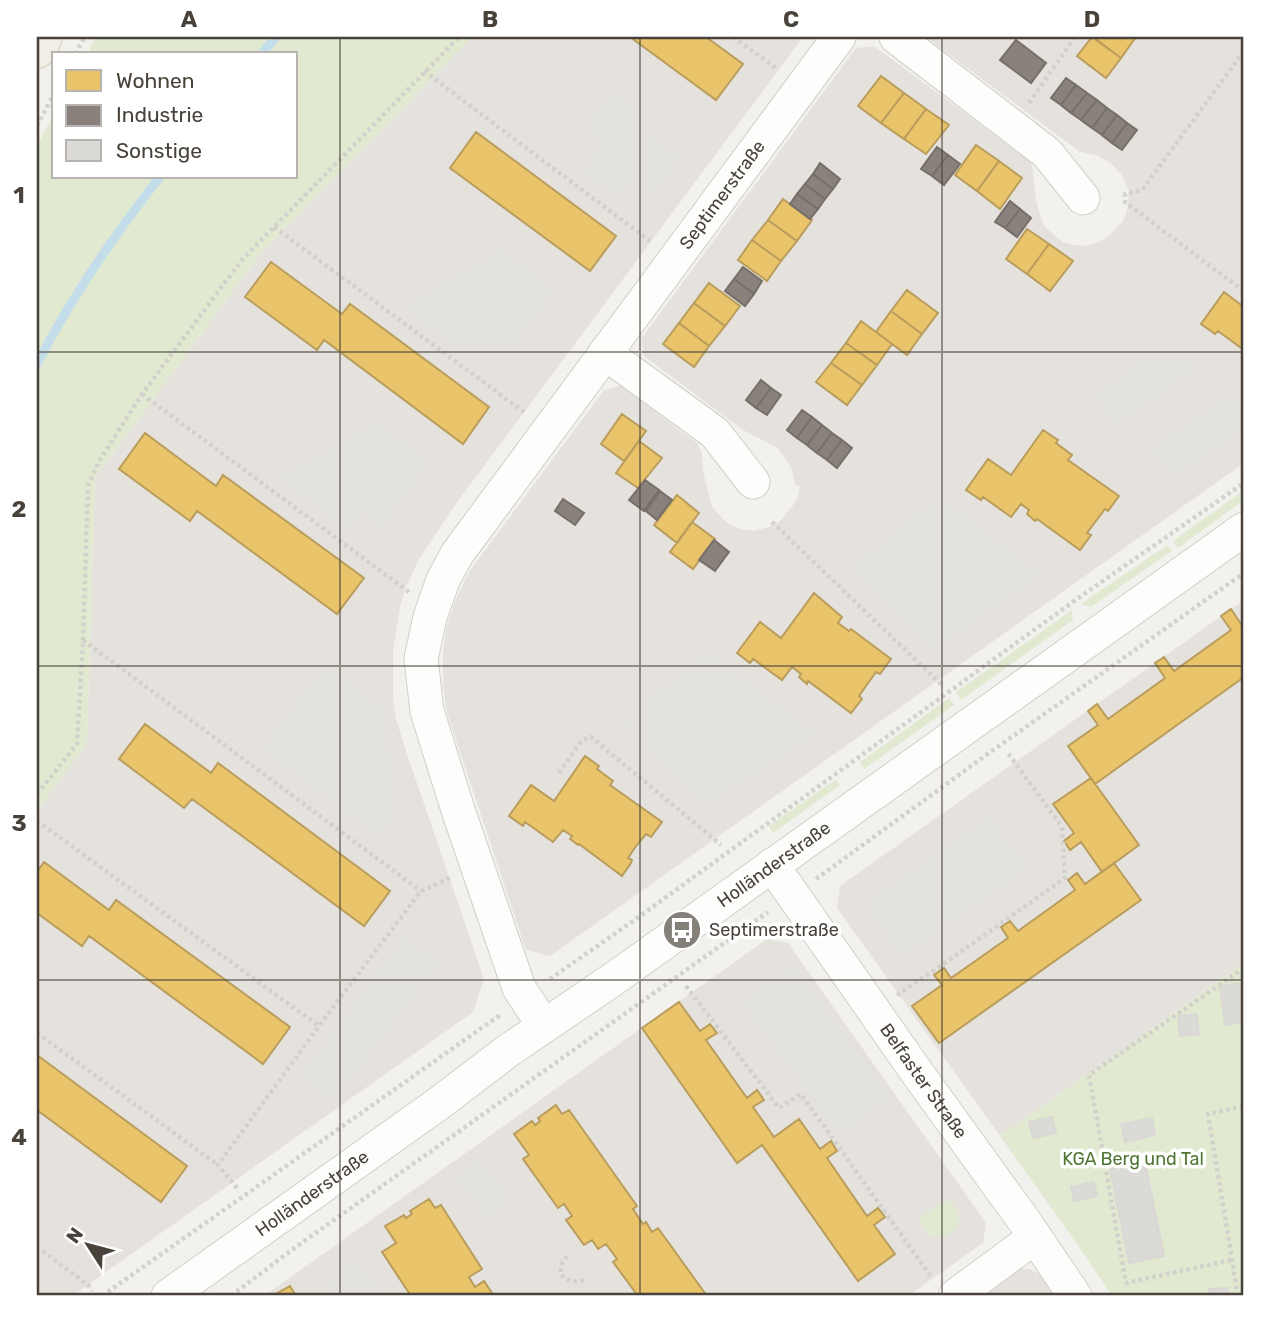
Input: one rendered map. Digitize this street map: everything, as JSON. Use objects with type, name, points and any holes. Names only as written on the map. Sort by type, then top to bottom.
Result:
[{"type":"main road","points":[[37,49],[43,37]]},
{"type":"street","name":"Septimerstraße","points":[[544,1026],[519,988],[427,711],[421,659],[430,617],[443,580],[457,555],[839,37]]},
{"type":"street","points":[[896,37],[1047,153],[1083,198]]},
{"type":"street","points":[[606,353],[715,433],[752,482]]},
{"type":"street","name":"Holländerstraße","points":[[168,1296],[1244,529]]},
{"type":"street","name":"Belfaster Straße","points":[[772,866],[1075,1296]]},
{"type":"street","points":[[945,1290],[1035,1237]]},
{"type":"path","points":[[37,794],[77,744],[88,486],[98,463],[142,394],[242,261],[459,37]]},
{"type":"path","points":[[733,37],[782,73]]},
{"type":"path","points":[[1012,126],[1075,37]]},
{"type":"path","points":[[1244,51],[1142,190],[1125,194],[1125,202],[1242,290],[1244,287]]},
{"type":"path","points":[[424,71],[655,244]]},
{"type":"path","points":[[37,126],[52,97]]},
{"type":"path","points":[[274,227],[528,415]]},
{"type":"path","points":[[142,394],[410,593]]},
{"type":"path","points":[[549,979],[636,919],[1074,601],[1244,483]]},
{"type":"path","points":[[772,522],[944,687]]},
{"type":"path","points":[[811,882],[1244,573]]},
{"type":"path","points":[[83,640],[421,891]]},
{"type":"path","points":[[559,773],[582,740],[591,737],[721,845]]},
{"type":"path","points":[[893,997],[1065,878],[1062,827],[1008,753]]},
{"type":"path","points":[[37,821],[319,1026]]},
{"type":"path","points":[[218,1165],[421,891],[454,876]]},
{"type":"path","points":[[231,1296],[289,1252],[772,910]]},
{"type":"path","points":[[1231,1259],[1126,1283],[1089,1075],[1244,968]]},
{"type":"path","points":[[686,986],[779,1108],[801,1094],[945,1290]]},
{"type":"path","points":[[102,1296],[506,1010]]},
{"type":"path","points":[[37,1033],[218,1165],[237,1188]]},
{"type":"path","points":[[1238,1296],[1208,1114],[1244,1106]]},
{"type":"path","points":[[37,1247],[88,1285],[92,1291]]},
{"type":"path","points":[[567,1256],[560,1273],[565,1279],[576,1282],[584,1280]]},
{"type":"shaded area","points":[[472,37],[803,37],[455,505],[419,559],[404,592],[393,651],[393,700],[396,719],[484,979],[473,1012],[72,1296],[37,1296],[37,811],[87,743],[95,478],[261,253]]},
{"type":"shaded area","points":[[926,37],[1244,37],[1244,463],[550,956],[526,950],[447,713],[443,654],[446,629],[455,601],[469,572],[604,390],[621,386],[698,444],[712,507],[731,525],[754,531],[769,527],[779,522],[792,507],[800,486],[795,485],[792,469],[778,448],[743,430],[644,356],[641,339],[856,48],[874,46],[1027,159],[1033,170],[1035,196],[1041,219],[1046,228],[1063,242],[1084,246],[1096,243],[1108,237],[1123,221],[1129,191],[1121,174],[1112,164],[1096,155],[1080,152]]},
{"type":"shaded area","points":[[612,88],[628,100],[654,134],[683,158],[654,200],[630,181],[616,200],[582,173],[601,141],[584,127]]},
{"type":"shaded area","points":[[501,247],[558,290],[506,358],[486,343],[471,362],[399,307]]},
{"type":"shaded area","points":[[1175,336],[1198,370],[1116,429],[1092,395]]},
{"type":"shaded area","points":[[1233,390],[1244,406],[1244,433],[1172,481],[1149,447]]},
{"type":"shaded area","points":[[378,419],[434,462],[382,530],[362,515],[348,534],[275,478]]},
{"type":"shaded area","points":[[939,493],[1045,574],[936,652],[847,569]]},
{"type":"shaded area","points":[[1244,600],[1244,963],[1000,1136],[837,908],[840,886]]},
{"type":"shaded area","points":[[708,649],[820,734],[706,808],[615,724]]},
{"type":"shaded area","points":[[325,663],[388,711],[396,815],[378,840],[259,749]]},
{"type":"shaded area","points":[[991,813],[1031,870],[901,960],[861,903]]},
{"type":"shaded area","points":[[405,933],[442,963],[339,1101],[332,1101],[296,1077]]},
{"type":"shaded area","points":[[767,939],[788,943],[986,1223],[983,1243],[908,1296],[264,1296]]},
{"type":"shaded area","points":[[794,961],[894,1098],[838,1139],[738,1001]]},
{"type":"shaded area","points":[[480,1156],[513,1201],[485,1221],[453,1176]]},
{"type":"shaded area","points":[[359,1257],[384,1296],[335,1296],[324,1279]]},
{"type":"shaded area","points":[[1020,1269],[1030,1269],[1040,1275],[1057,1296],[977,1296]]},
{"type":"green space","points":[[96,37],[472,37],[261,253],[95,478],[87,743],[37,811],[37,146],[52,118],[52,178],[298,178],[298,52],[88,52]]},
{"type":"green space","points":[[1244,490],[1244,500],[1178,548],[1173,541]]},
{"type":"green space","points":[[1167,545],[1172,551],[1091,607],[1081,604]]},
{"type":"green space","points":[[1072,610],[1073,620],[961,700],[956,692]]},
{"type":"green space","points":[[949,698],[954,705],[864,769],[860,762]]},
{"type":"green space","points":[[836,779],[840,785],[773,833],[769,826]]},
{"type":"green space","name":"KGA Berg und Tal","points":[[1244,963],[1244,1296],[1112,1296],[1000,1136]]},
{"type":"green space","points":[[948,1200],[957,1209],[959,1219],[956,1227],[941,1237],[932,1236],[924,1230],[919,1217]]},
{"type":"building: Wohnen","points":[[630,37],[706,37],[743,64],[716,100]]},
{"type":"building: Wohnen","points":[[1092,37],[1121,58],[1106,78],[1077,56]]},
{"type":"building: Wohnen","points":[[1093,37],[1136,37],[1121,58]]},
{"type":"building: Wohnen","points":[[881,76],[904,93],[881,123],[858,106]]},
{"type":"building: Wohnen","points":[[904,93],[926,109],[904,139],[881,123]]},
{"type":"building: Wohnen","points":[[926,109],[949,125],[926,154],[904,139]]},
{"type":"building: Wohnen","points":[[476,132],[616,236],[590,271],[450,168]]},
{"type":"building: Wohnen","points":[[976,145],[999,161],[977,191],[955,175]]},
{"type":"building: Wohnen","points":[[999,161],[1022,178],[1000,209],[977,191]]},
{"type":"building: Wohnen","points":[[783,199],[812,220],[797,241],[768,220]]},
{"type":"building: Wohnen","points":[[768,220],[797,241],[781,261],[752,240]]},
{"type":"building: Wohnen","points":[[1027,229],[1049,244],[1027,274],[1006,259]]},
{"type":"building: Wohnen","points":[[752,240],[781,261],[767,281],[738,260]]},
{"type":"building: Wohnen","points":[[1049,244],[1073,261],[1050,291],[1027,274]]},
{"type":"building: Wohnen","points":[[271,262],[342,314],[350,304],[489,407],[463,444],[324,340],[317,350],[245,297]]},
{"type":"building: Wohnen","points":[[709,283],[740,306],[725,326],[694,303]]},
{"type":"building: Wohnen","points":[[907,290],[938,313],[922,334],[891,311]]},
{"type":"building: Wohnen","points":[[1224,292],[1244,307],[1244,350],[1218,331],[1215,334],[1201,324]]},
{"type":"building: Wohnen","points":[[694,303],[725,326],[709,346],[679,323]]},
{"type":"building: Wohnen","points":[[891,311],[922,334],[907,355],[876,332]]},
{"type":"building: Wohnen","points":[[861,321],[892,344],[877,365],[846,343]]},
{"type":"building: Wohnen","points":[[679,323],[709,346],[694,367],[663,344]]},
{"type":"building: Wohnen","points":[[846,343],[877,365],[862,385],[831,363]]},
{"type":"building: Wohnen","points":[[831,363],[862,385],[847,405],[816,382]]},
{"type":"building: Wohnen","points":[[622,414],[646,431],[624,461],[601,444]]},
{"type":"building: Wohnen","points":[[1043,430],[1058,440],[1056,443],[1072,455],[1068,460],[1119,496],[1087,533],[1091,535],[1080,550],[1037,519],[1035,521],[1027,514],[1029,510],[1021,504],[1011,517],[983,497],[981,500],[966,490],[988,459],[1011,475]]},
{"type":"building: Wohnen","points":[[145,433],[216,486],[223,475],[364,578],[337,614],[197,511],[190,521],[119,469]]},
{"type":"building: Wohnen","points":[[639,441],[662,458],[638,488],[616,473]]},
{"type":"building: Wohnen","points":[[677,495],[699,513],[677,543],[654,525]]},
{"type":"building: Wohnen","points":[[692,522],[715,539],[693,569],[670,552]]},
{"type":"building: Wohnen","points":[[814,593],[842,617],[838,623],[849,631],[851,629],[891,659],[880,674],[876,672],[859,696],[862,699],[851,713],[808,681],[807,684],[799,677],[801,674],[792,667],[782,680],[753,659],[750,663],[737,653],[760,622],[781,638]]},
{"type":"building: Wohnen","points":[[1231,609],[1241,624],[1244,621],[1244,677],[1095,784],[1068,746],[1098,725],[1088,711],[1097,704],[1108,719],[1165,678],[1155,663],[1164,657],[1174,671],[1231,630],[1221,616]]},
{"type":"building: Wohnen","points":[[145,724],[211,773],[218,763],[390,891],[364,926],[192,799],[184,808],[119,759]]},
{"type":"building: Wohnen","points":[[585,756],[613,781],[610,785],[662,822],[651,837],[646,834],[636,846],[628,858],[632,860],[631,863],[622,876],[570,839],[572,836],[563,830],[553,842],[525,822],[523,826],[509,816],[531,785],[554,801]]},
{"type":"building: Wohnen","points":[[1091,778],[1139,845],[1102,872],[1081,842],[1070,850],[1064,841],[1074,833],[1053,804]]},
{"type":"building: Wohnen","points":[[44,862],[109,910],[116,900],[290,1027],[263,1064],[89,936],[82,946],[37,913],[37,872]]},
{"type":"building: Wohnen","points":[[1114,863],[1141,900],[939,1043],[912,1006],[942,985],[934,975],[944,968],[951,978],[1008,938],[1001,927],[1010,921],[1018,931],[1075,890],[1068,880],[1077,873],[1085,884]]},
{"type":"building: Wohnen","points":[[679,1002],[700,1031],[710,1024],[717,1033],[706,1040],[747,1098],[757,1090],[764,1100],[753,1107],[774,1137],[799,1119],[820,1149],[831,1141],[837,1151],[827,1158],[867,1216],[878,1208],[885,1217],[874,1225],[895,1254],[858,1281],[762,1145],[737,1163],[642,1028]]},
{"type":"building: Wohnen","points":[[37,1055],[187,1166],[161,1202],[37,1110]]},
{"type":"building: Wohnen","points":[[556,1105],[562,1114],[569,1110],[637,1206],[633,1209],[643,1224],[646,1222],[652,1232],[658,1228],[707,1296],[638,1296],[613,1262],[617,1259],[606,1244],[598,1249],[592,1240],[584,1245],[566,1220],[572,1216],[564,1204],[558,1208],[523,1159],[529,1155],[514,1134],[532,1121],[535,1125],[540,1121],[538,1118]]},
{"type":"building: Wohnen","points":[[429,1199],[435,1208],[441,1205],[482,1269],[469,1277],[475,1287],[484,1281],[494,1296],[411,1296],[382,1252],[396,1243],[385,1226],[404,1215],[406,1218],[412,1214],[410,1211]]},
{"type":"building: Wohnen","points":[[290,1286],[296,1296],[272,1296]]},
{"type":"building: Industrie","points":[[1016,40],[1046,63],[1031,83],[1000,60]]},
{"type":"building: Industrie","points":[[1066,78],[1076,85],[1061,105],[1051,98]]},
{"type":"building: Industrie","points":[[1076,85],[1087,93],[1071,113],[1061,105]]},
{"type":"building: Industrie","points":[[1087,93],[1097,100],[1081,120],[1071,113]]},
{"type":"building: Industrie","points":[[1097,100],[1107,108],[1092,128],[1081,120]]},
{"type":"building: Industrie","points":[[1107,108],[1117,115],[1102,135],[1092,128]]},
{"type":"building: Industrie","points":[[1117,115],[1127,123],[1112,143],[1102,135]]},
{"type":"building: Industrie","points":[[1127,123],[1137,130],[1122,150],[1112,143]]},
{"type":"building: Industrie","points":[[937,147],[948,155],[932,176],[921,169]]},
{"type":"building: Industrie","points":[[948,155],[960,164],[944,185],[932,176]]},
{"type":"building: Industrie","points":[[820,163],[840,179],[833,189],[813,174]]},
{"type":"building: Industrie","points":[[813,174],[833,189],[825,199],[805,184]]},
{"type":"building: Industrie","points":[[805,184],[825,199],[818,209],[797,194]]},
{"type":"building: Industrie","points":[[797,194],[818,209],[810,219],[790,204]]},
{"type":"building: Industrie","points":[[1010,201],[1020,209],[1005,228],[995,222]]},
{"type":"building: Industrie","points":[[1020,209],[1031,218],[1017,237],[1005,228]]},
{"type":"building: Industrie","points":[[743,267],[762,281],[754,294],[734,279]]},
{"type":"building: Industrie","points":[[734,279],[754,294],[745,306],[725,291]]},
{"type":"building: Industrie","points":[[761,380],[771,388],[756,408],[746,400]]},
{"type":"building: Industrie","points":[[771,388],[781,395],[767,415],[756,408]]},
{"type":"building: Industrie","points":[[802,410],[812,417],[797,438],[787,430]]},
{"type":"building: Industrie","points":[[812,417],[822,425],[807,445],[797,438]]},
{"type":"building: Industrie","points":[[822,425],[832,433],[817,453],[807,445]]},
{"type":"building: Industrie","points":[[832,433],[842,440],[827,460],[817,453]]},
{"type":"building: Industrie","points":[[842,440],[852,448],[837,468],[827,460]]},
{"type":"building: Industrie","points":[[645,480],[659,490],[644,511],[629,500]]},
{"type":"building: Industrie","points":[[660,491],[672,500],[657,520],[646,511]]},
{"type":"building: Industrie","points":[[563,499],[584,513],[575,525],[555,511]]},
{"type":"building: Industrie","points":[[714,540],[729,552],[715,571],[699,560]]},
{"type":"building: Sonstige","points":[[1243,983],[1244,1022],[1225,1025],[1220,986]]},
{"type":"building: Sonstige","points":[[1197,1014],[1199,1034],[1180,1036],[1178,1016]]},
{"type":"building: Sonstige","points":[[1052,1117],[1056,1133],[1033,1138],[1029,1122]]},
{"type":"building: Sonstige","points":[[1152,1118],[1155,1135],[1125,1142],[1121,1124]]},
{"type":"building: Sonstige","points":[[1145,1162],[1164,1256],[1129,1263],[1110,1169]]},
{"type":"building: Sonstige","points":[[1094,1182],[1097,1196],[1074,1201],[1071,1187]]},
{"type":"building: Sonstige","points":[[1228,1288],[1228,1296],[1209,1296],[1209,1289]]},
{"type":"waterway","points":[[263,52],[276,37]]},
{"type":"waterway","points":[[37,364],[94,268],[159,178]]},
{"type":"place","name":"Septimerstraße","points":[[682,930]]}]
